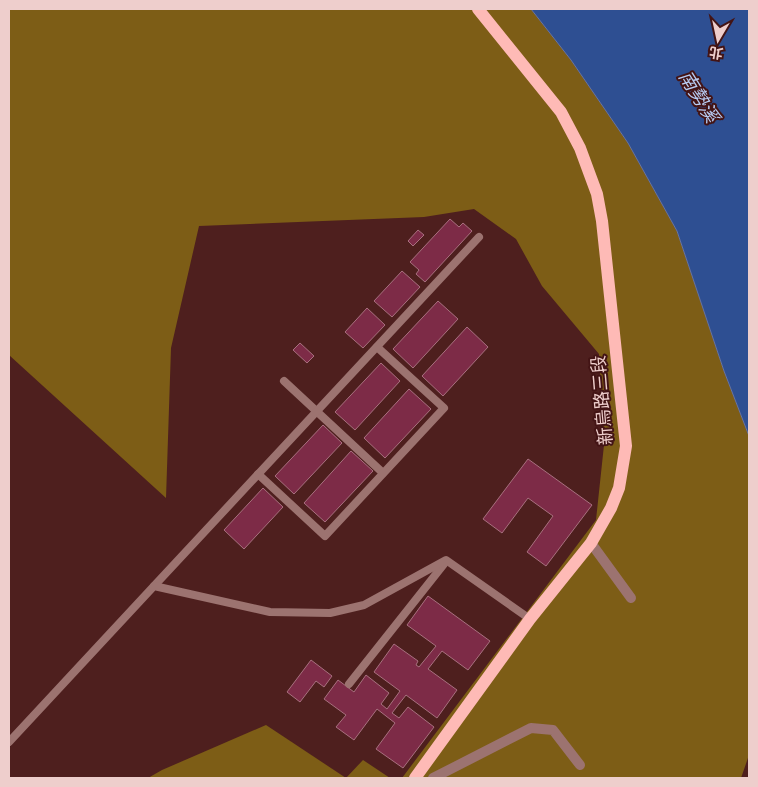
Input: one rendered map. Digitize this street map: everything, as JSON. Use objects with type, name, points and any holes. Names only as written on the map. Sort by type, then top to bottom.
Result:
[{"type":"main road","name":"新烏路三段","points":[[415,778],[530,619],[591,543],[611,508],[619,488],[626,446],[601,212],[597,194],[580,148],[561,112],[478,9]]},
{"type":"street","points":[[591,543],[630,598]]},
{"type":"street","points":[[433,778],[531,728],[553,730],[580,765]]},
{"type":"lane","points":[[9,742],[479,237]]},
{"type":"lane","points":[[258,474],[325,536],[444,408],[377,347]]},
{"type":"lane","points":[[284,381],[384,473]]},
{"type":"lane","points":[[154,586],[270,612],[330,613],[364,605],[446,560]]},
{"type":"lane","points":[[446,560],[530,619]]},
{"type":"lane","points":[[349,684],[446,560]]},
{"type":"shaded area","points":[[9,9],[531,9],[571,60],[628,143],[677,231],[724,371],[749,436],[749,755],[741,778],[402,778],[596,520],[604,445],[599,354],[542,286],[516,239],[474,209],[424,217],[199,226],[171,348],[166,498],[9,355]]},
{"type":"shaded area","points":[[266,725],[346,778],[148,778],[162,770]]},
{"type":"shaded area","points":[[363,760],[390,778],[346,778]]},
{"type":"water","name":"南勢溪","points":[[531,9],[749,9],[749,436],[724,371],[677,231],[628,143],[571,60]]},
{"type":"building","points":[[450,219],[459,227],[463,223],[472,231],[425,282],[416,274],[419,270],[410,262]]},
{"type":"building","points":[[418,230],[424,235],[413,246],[408,241]]},
{"type":"building","points":[[402,271],[420,287],[392,317],[374,301]]},
{"type":"building","points":[[438,301],[458,319],[413,368],[393,349]]},
{"type":"building","points":[[367,308],[385,325],[363,348],[345,332]]},
{"type":"building","points":[[467,327],[488,347],[443,396],[422,376]]},
{"type":"building","points":[[300,343],[314,356],[307,363],[293,350]]},
{"type":"building","points":[[381,363],[400,381],[355,430],[335,412]]},
{"type":"building","points":[[409,389],[431,409],[385,458],[364,438]]},
{"type":"building","points":[[323,425],[342,443],[294,494],[275,476]]},
{"type":"building","points":[[351,451],[373,471],[325,522],[304,503]]},
{"type":"building","points":[[528,459],[592,505],[546,566],[527,552],[553,516],[528,498],[502,533],[483,519]]},
{"type":"building","points":[[263,488],[283,507],[244,549],[224,530]]},
{"type":"building","points":[[428,596],[490,641],[468,670],[442,651],[428,669],[457,690],[437,718],[406,695],[392,713],[399,718],[408,707],[434,727],[403,768],[376,749],[395,723],[377,709],[354,740],[336,727],[346,715],[324,699],[338,680],[354,692],[366,675],[389,693],[381,704],[387,709],[400,691],[374,672],[394,644],[418,661],[416,665],[419,667],[436,646],[407,625]]},
{"type":"building","points":[[311,660],[332,676],[324,687],[316,681],[300,702],[287,692]]}]
